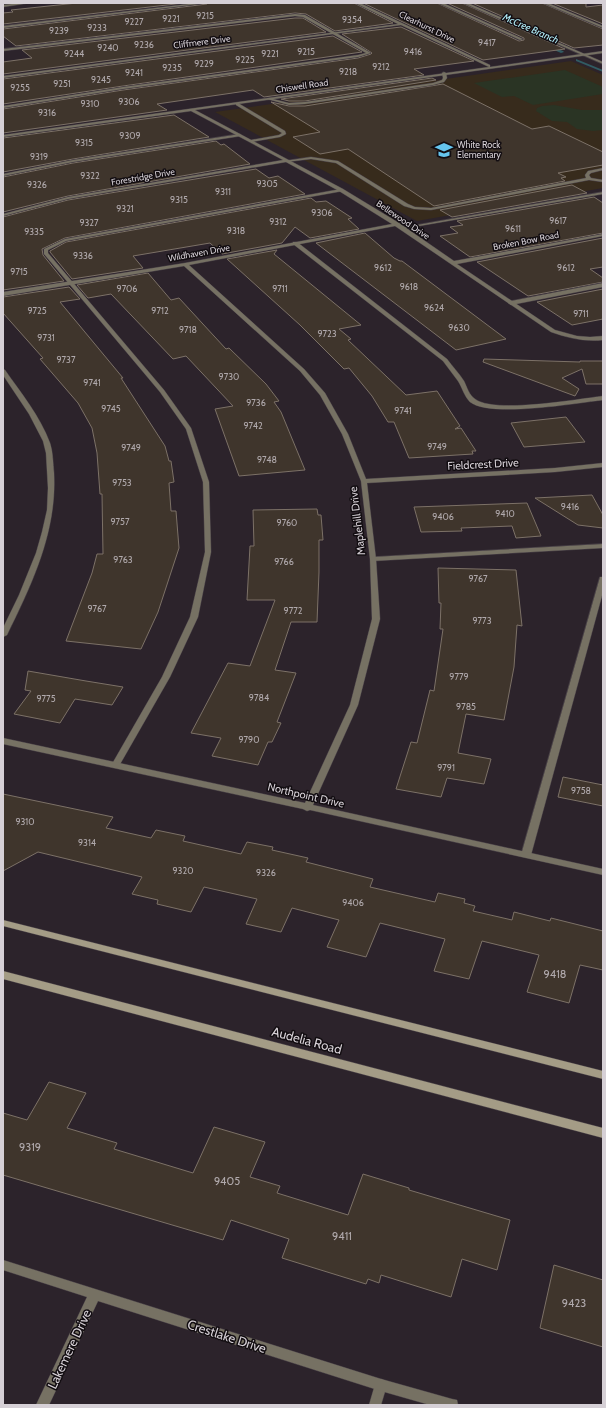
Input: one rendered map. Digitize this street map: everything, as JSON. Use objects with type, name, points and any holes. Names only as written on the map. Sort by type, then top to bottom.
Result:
[{"type":"main road","points":[[3,923],[603,1075]]},
{"type":"main road","name":"Audelia Road","points":[[3,975],[603,1133]]},
{"type":"street","points":[[3,6],[28,3]]},
{"type":"street","points":[[3,27],[205,3]]},
{"type":"street","name":"Clearhurst Drive","points":[[357,3],[490,67]]},
{"type":"street","points":[[440,3],[521,39]]},
{"type":"street","points":[[465,3],[603,63]]},
{"type":"street","points":[[544,3],[603,27]]},
{"type":"street","points":[[3,50],[290,15],[304,16],[369,53],[358,56],[123,88],[3,107]]},
{"type":"street","name":"Cliffmere Drive","points":[[3,77],[402,24]]},
{"type":"street","name":"Chiswell Road","points":[[3,136],[603,52]]},
{"type":"street","points":[[269,99],[283,103],[297,104],[433,84],[443,81],[445,78],[444,74]]},
{"type":"street","points":[[237,104],[284,132],[284,134],[280,136],[252,141]]},
{"type":"street","name":"Bellewood Drive","points":[[192,110],[341,190],[397,224],[511,304],[553,331],[566,336],[582,339],[603,338]]},
{"type":"street","points":[[3,174],[73,161],[240,135]]},
{"type":"street","name":"Forestridge Drive","points":[[3,215],[68,198],[311,158],[337,162],[406,205],[423,209],[431,209],[589,179]]},
{"type":"street","points":[[603,169],[590,172],[587,175],[589,179],[603,181]]},
{"type":"street","points":[[116,764],[166,677],[194,617],[208,552],[206,482],[189,429],[162,391],[46,254],[46,249],[66,240],[341,190]]},
{"type":"street","points":[[402,228],[603,193]]},
{"type":"street","name":"Wildhaven Drive","points":[[3,294],[185,264],[397,224]]},
{"type":"street","name":"Broken Bow Road","points":[[453,263],[603,235]]},
{"type":"street","points":[[295,243],[445,360],[461,381],[470,399],[476,403],[490,406],[533,406],[603,398]]},
{"type":"street","name":"Maplehill Drive","points":[[185,264],[302,370],[322,394],[345,434],[364,481],[373,559],[376,619],[354,705],[307,808]]},
{"type":"street","points":[[511,304],[603,285]]},
{"type":"street","points":[[3,371],[26,405],[47,442],[52,482],[48,520],[40,555],[26,590],[3,635]]},
{"type":"street","name":"Fieldcrest Drive","points":[[364,481],[602,466]]},
{"type":"street","points":[[373,559],[603,546]]},
{"type":"street","points":[[526,855],[603,580]]},
{"type":"street","name":"Northpoint Drive","points":[[3,741],[116,764],[307,808],[603,872]]},
{"type":"street","name":"Crestlake Drive","points":[[3,1265],[381,1385],[452,1405]]},
{"type":"street","name":"Lakemere Drive","points":[[42,1405],[95,1294]]},
{"type":"street","points":[[375,1405],[381,1385]]},
{"type":"shaded area","name":"White Rock Elementary","points":[[571,61],[603,75],[603,188],[417,221],[215,112]]},
{"type":"green space","points":[[565,70],[603,87],[603,94],[533,105],[514,96],[502,97],[474,83]]},
{"type":"green space","points":[[554,105],[582,110],[603,110],[603,130],[593,131],[577,129],[567,122],[552,121],[536,111],[537,108],[542,106]]},
{"type":"building","points":[[77,3],[184,3],[3,24],[3,13],[13,12],[11,10]]},
{"type":"building","points":[[208,3],[354,3],[393,23],[335,31],[306,14],[295,13],[16,46],[3,36],[3,29]]},
{"type":"building","points":[[363,3],[437,3],[519,41],[524,40],[524,38],[447,3],[462,3],[565,49],[483,60]]},
{"type":"building","points":[[472,3],[542,3],[603,29],[603,45],[574,48]]},
{"type":"building","points":[[552,3],[586,3],[586,7],[603,5],[603,24]]},
{"type":"building","points":[[303,18],[326,32],[3,74],[3,62],[32,58],[22,50]]},
{"type":"building","points":[[401,27],[474,61],[414,69],[424,75],[264,97],[253,90],[157,104],[167,110],[3,133],[3,109],[123,90],[358,58],[372,53],[342,34]]},
{"type":"building","points":[[333,36],[362,52],[3,104],[3,79]]},
{"type":"building","points":[[432,78],[436,80],[305,101],[289,101],[281,99]]},
{"type":"building","points":[[443,84],[532,129],[549,126],[603,152],[603,165],[558,173],[566,177],[561,178],[565,181],[434,206],[348,149],[320,154],[293,137],[320,132],[271,102],[289,106],[305,106]]},
{"type":"building","points":[[174,115],[209,137],[3,172],[3,138]]},
{"type":"building","points":[[216,141],[221,145],[224,144],[250,164],[68,196],[3,212],[3,177],[73,163]]},
{"type":"building","points":[[256,169],[269,178],[278,176],[305,194],[65,238],[42,249],[43,255],[64,281],[3,290],[3,217],[68,200]]},
{"type":"building","points":[[572,185],[587,193],[452,217],[440,210]]},
{"type":"building","points":[[594,197],[603,203],[603,233],[470,257],[440,236],[458,233],[450,227],[463,225],[457,221]]},
{"type":"building","points":[[311,198],[316,202],[326,201],[352,218],[348,219],[359,229],[310,238],[295,227],[282,243],[222,254],[210,243],[133,256],[143,268],[72,279],[50,252],[66,242]]},
{"type":"building","points":[[365,233],[394,258],[402,261],[506,339],[456,350],[316,243]]},
{"type":"building","points":[[603,238],[603,267],[590,269],[603,278],[603,282],[528,296],[477,262]]},
{"type":"building","points":[[277,250],[274,254],[361,325],[339,329],[351,339],[348,340],[406,395],[437,391],[460,426],[455,429],[461,428],[476,451],[472,451],[473,454],[409,458],[394,422],[388,422],[372,396],[349,368],[344,369],[300,325],[227,259]]},
{"type":"building","points":[[148,273],[171,300],[179,298],[226,349],[229,348],[266,384],[279,401],[274,402],[281,412],[305,470],[239,476],[215,409],[233,406],[186,356],[173,359],[111,294],[88,298],[77,285]]},
{"type":"building","points":[[69,287],[80,299],[60,302],[123,378],[121,378],[165,446],[169,461],[171,461],[174,482],[169,483],[171,511],[176,511],[179,548],[158,612],[141,649],[66,641],[92,573],[97,554],[103,554],[102,494],[100,494],[97,453],[92,428],[78,403],[40,359],[43,358],[3,313],[3,297]]},
{"type":"building","points":[[603,289],[603,319],[572,325],[537,302]]},
{"type":"building","points":[[484,359],[580,362],[603,361],[603,384],[586,384],[582,369],[562,378],[579,389],[575,396],[483,362]]},
{"type":"building","points":[[566,417],[585,442],[524,447],[511,423]]},
{"type":"building","points":[[592,495],[603,515],[603,528],[578,525],[535,498]]},
{"type":"building","points":[[527,503],[541,536],[516,538],[512,526],[461,528],[462,531],[421,532],[414,507]]},
{"type":"building","points":[[317,509],[318,515],[321,515],[323,540],[319,540],[317,622],[291,622],[275,670],[296,673],[277,722],[281,723],[272,742],[268,742],[258,765],[212,756],[221,738],[191,733],[228,663],[250,666],[275,600],[247,600],[250,546],[254,546],[253,510]]},
{"type":"building","points":[[438,568],[516,570],[522,626],[517,625],[514,667],[504,720],[466,714],[458,753],[491,759],[484,784],[447,778],[441,797],[396,789],[411,742],[417,743],[430,690],[434,691],[443,629],[440,629],[441,603],[439,603]]},
{"type":"building","points":[[28,671],[123,687],[112,705],[75,699],[60,723],[14,714],[31,691],[25,690]]},
{"type":"building","points":[[563,777],[603,785],[603,806],[558,797]]},
{"type":"building","points":[[3,794],[113,817],[106,828],[151,838],[156,830],[185,836],[183,841],[241,854],[247,842],[273,847],[272,850],[308,858],[306,862],[373,879],[370,887],[435,902],[438,893],[465,899],[464,903],[475,906],[473,911],[512,920],[514,912],[550,921],[551,918],[603,931],[603,970],[580,965],[569,1003],[527,992],[539,955],[482,941],[469,979],[434,971],[445,939],[380,923],[366,957],[327,947],[339,920],[292,908],[281,932],[246,924],[257,899],[204,887],[191,912],[157,904],[158,900],[132,894],[142,877],[38,852],[3,871]]},
{"type":"building","points":[[49,1082],[86,1093],[67,1128],[117,1143],[114,1149],[193,1173],[214,1127],[265,1142],[250,1177],[280,1186],[277,1193],[348,1215],[363,1174],[409,1188],[409,1190],[510,1220],[497,1270],[462,1259],[451,1297],[381,1275],[379,1283],[368,1279],[366,1284],[282,1258],[289,1239],[231,1220],[223,1240],[3,1175],[3,1113],[27,1120]]},
{"type":"building","points":[[554,1265],[603,1280],[603,1347],[540,1328]]},
{"type":"waterway","name":"McCree Branch","points":[[548,46],[562,52]]},
{"type":"waterway","name":"McCree Branch","points":[[577,60],[603,71]]},
{"type":"place","name":"White Rock Elementary","points":[[444,150]]}]
